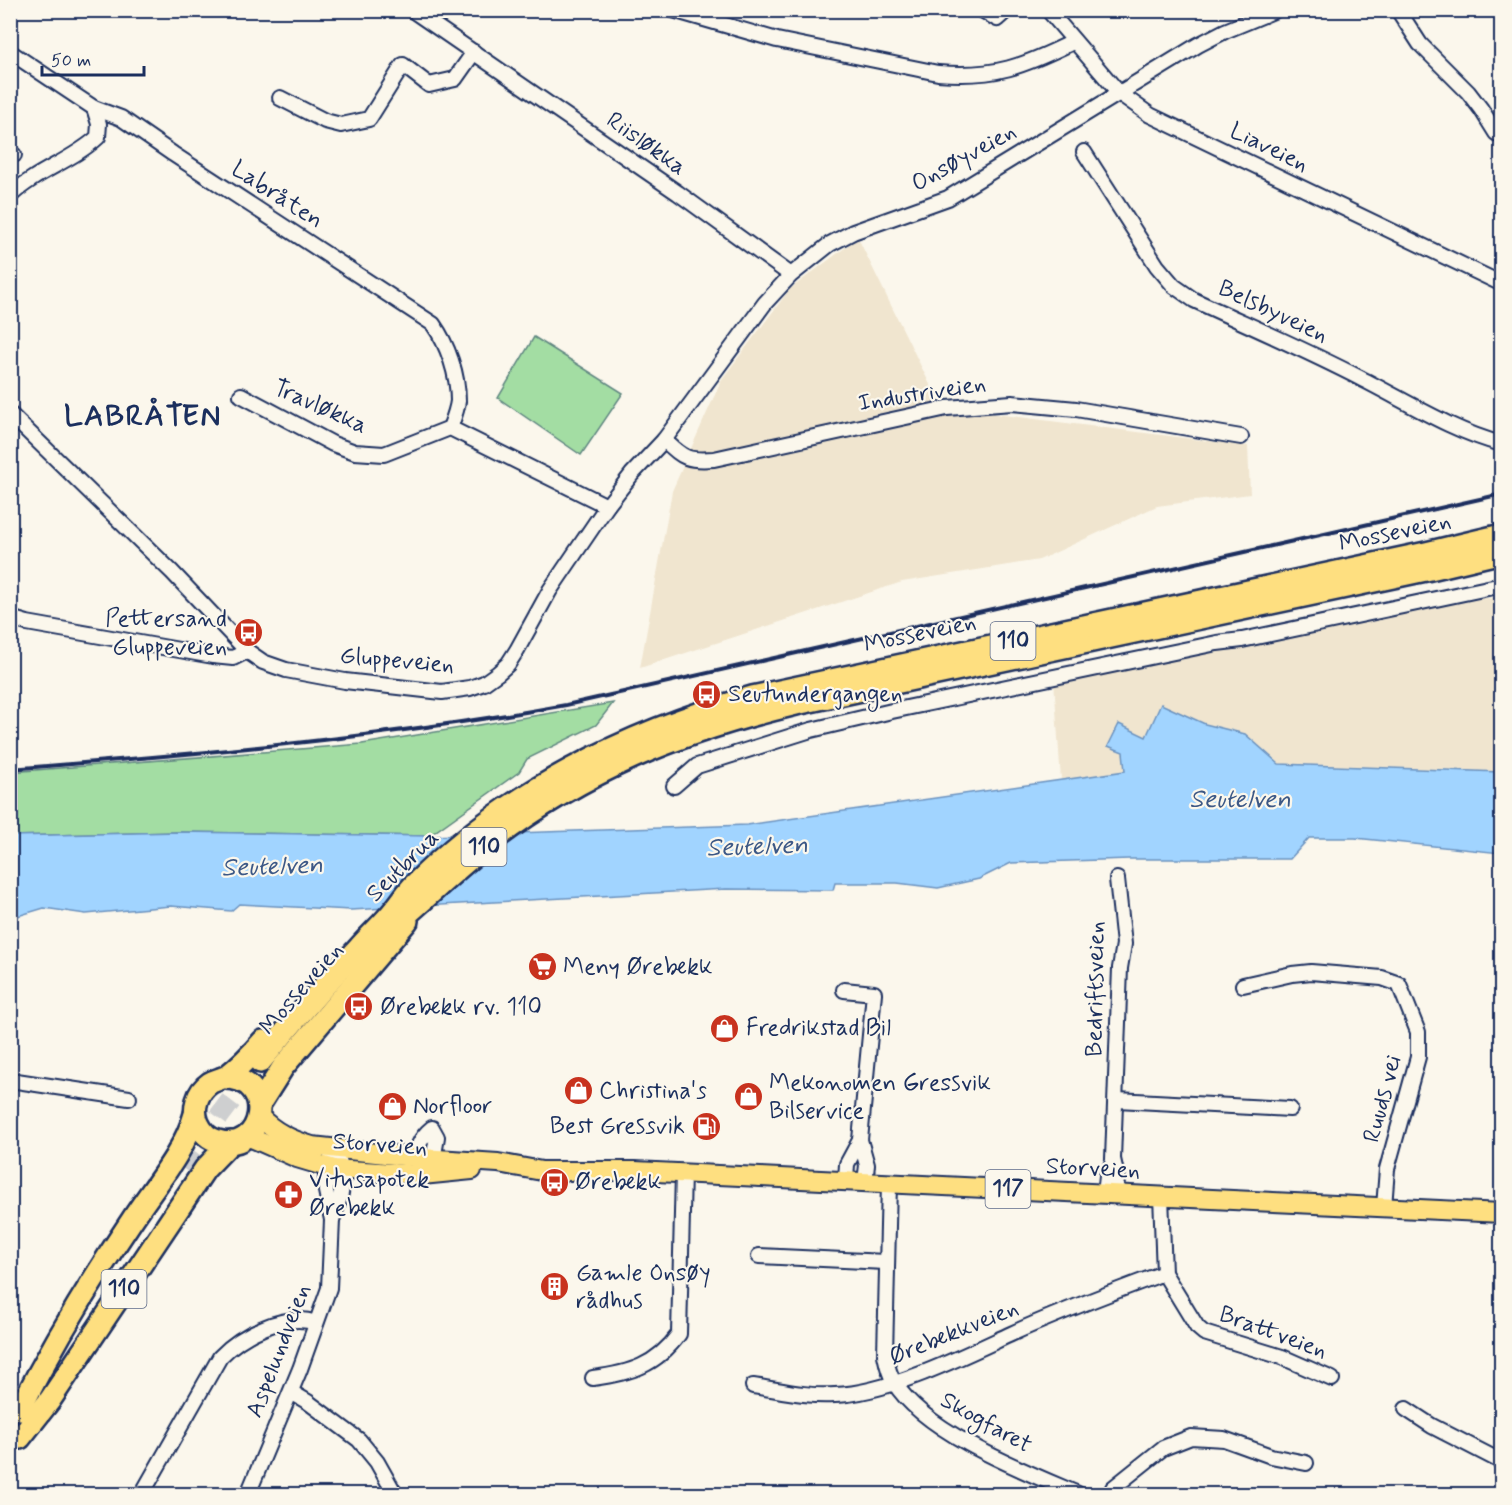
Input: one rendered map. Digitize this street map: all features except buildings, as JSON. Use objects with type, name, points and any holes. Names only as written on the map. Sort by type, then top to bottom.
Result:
[{"type":"highway","name":"Mosseveien","points":[[547,793],[584,762],[635,737],[752,697],[1502,535]]},
{"type":"highway","name":"Mosseveien","points":[[547,793],[655,746],[710,726],[756,713],[1502,552]]},
{"type":"highway","name":"Seutbrua","points":[[370,942],[395,910],[486,845],[547,793]]},
{"type":"highway","name":"Mosseveien","points":[[264,1065],[370,942]]},
{"type":"highway","name":"110","points":[[15,1431],[42,1365],[131,1220],[191,1130],[196,1102],[202,1090],[212,1082],[224,1078],[252,1054],[306,990],[370,942]]},
{"type":"highway","name":"110","points":[[15,1431],[50,1400],[205,1169],[239,1139],[253,1131],[259,1110],[282,1067],[370,942]]},
{"type":"highway","points":[[224,1078],[244,1082],[254,1092],[259,1110]]},
{"type":"highway","points":[[195,1114],[199,1126],[207,1136],[218,1141],[239,1139]]},
{"type":"highway","name":"110","points":[[185,1170],[43,1397],[15,1431],[49,1370],[117,1263],[185,1170]]},
{"type":"main road","name":"Storveien","points":[[259,1110],[276,1132],[295,1141],[425,1166]]},
{"type":"main road","name":"Storveien","points":[[239,1139],[334,1168],[425,1166],[515,1167],[566,1172],[634,1171],[1502,1213]]},
{"type":"street","name":"Riisløkka","points":[[412,10],[791,275]]},
{"type":"street","points":[[674,10],[777,40],[939,73],[963,75],[1004,71],[1024,65],[1073,42]]},
{"type":"street","points":[[982,10],[997,19],[1007,10]]},
{"type":"street","name":"Liaveien","points":[[1048,10],[1073,42],[1119,93],[1150,115],[1502,284]]},
{"type":"street","name":"Onsøyveien","points":[[664,440],[765,303],[791,275],[830,244],[854,232],[948,198],[1225,30],[1276,10]]},
{"type":"street","points":[[1398,10],[1420,44],[1468,92],[1496,133],[1502,137]]},
{"type":"street","name":"Labråten","points":[[10,52],[94,108],[120,118],[433,324],[441,336],[456,379],[458,403],[450,428]]},
{"type":"street","points":[[280,98],[325,121],[341,125],[369,119],[403,65],[429,85],[455,79],[474,52]]},
{"type":"street","points":[[10,196],[20,186],[76,155],[98,137],[99,124],[94,108]]},
{"type":"street","name":"Belsbyveien","points":[[1084,152],[1146,250],[1174,285],[1194,300],[1339,367],[1485,440],[1502,444]]},
{"type":"street","name":"Travløkka","points":[[241,395],[333,444],[355,452],[384,454],[450,428]]},
{"type":"street","name":"Industriveien","points":[[664,440],[684,457],[698,460],[714,459],[947,408],[1012,403],[1076,409],[1241,437]]},
{"type":"street","points":[[10,414],[172,572],[248,651],[233,658],[213,656],[10,618]]},
{"type":"street","points":[[450,428],[607,506]]},
{"type":"street","name":"Gluppeveien","points":[[248,651],[263,662],[286,670],[345,681],[442,692],[483,683],[498,673],[517,650],[549,590],[607,506],[632,474],[664,440]]},
{"type":"street","points":[[674,786],[697,766],[811,730],[892,711],[1502,585]]},
{"type":"street","name":"Bedriftsveien","points":[[1111,1194],[1107,1176],[1113,1159],[1117,1100],[1120,968],[1124,944],[1117,879]]},
{"type":"street","name":"Ruuds vei","points":[[1243,985],[1311,972],[1382,978],[1400,984],[1418,1032],[1418,1057],[1388,1169],[1384,1207]]},
{"type":"street","points":[[844,990],[874,993],[860,1140],[867,1165],[865,1182]]},
{"type":"street","points":[[10,1080],[129,1098]]},
{"type":"street","points":[[1117,1100],[1290,1110]]},
{"type":"street","points":[[846,1180],[847,1164],[860,1140]]},
{"type":"street","points":[[334,1168],[336,1150]]},
{"type":"street","name":"Aspelundveien","points":[[248,1494],[291,1392],[329,1288],[332,1220],[326,1191],[334,1168]]},
{"type":"street","points":[[593,1378],[628,1373],[642,1367],[670,1346],[679,1334],[683,1173]]},
{"type":"street","name":"Skogfaret","points":[[889,1183],[885,1356],[894,1383],[917,1409],[938,1425],[976,1447],[1078,1494]]},
{"type":"street","name":"Brattveien","points":[[1161,1196],[1164,1273],[1197,1327],[1204,1333],[1282,1357],[1332,1379]]},
{"type":"street","points":[[759,1256],[886,1262]]},
{"type":"street","name":"Ørebekkveien","points":[[753,1386],[798,1394],[835,1395],[877,1388],[1164,1273]]},
{"type":"street","points":[[142,1494],[220,1357],[232,1344],[249,1333],[293,1320],[305,1319],[316,1323]]},
{"type":"street","points":[[291,1392],[359,1440],[377,1462],[395,1494]]},
{"type":"street","points":[[1406,1409],[1432,1426],[1502,1462]]},
{"type":"street","points":[[1110,1494],[1113,1488],[1163,1448],[1191,1437],[1224,1439],[1271,1456],[1306,1463]]},
{"type":"shaded area","points":[[858,238],[941,407],[1248,446],[1250,494],[1157,506],[1039,560],[902,582],[640,668],[672,491],[722,379],[790,289]]},
{"type":"shaded area","points":[[1501,598],[1501,772],[1278,764],[1245,734],[1205,724],[1161,704],[1146,737],[1119,724],[1126,771],[1061,780],[1054,681],[1428,599]]},
{"type":"green space","points":[[534,337],[623,393],[581,455],[498,398]]},
{"type":"green space","points":[[613,703],[596,725],[527,759],[519,772],[429,836],[179,832],[11,836],[10,772],[362,744]]},
{"type":"water","name":"Seutelven","points":[[1161,704],[1205,724],[1245,734],[1279,764],[1501,772],[1501,853],[1355,838],[1309,838],[1290,859],[1129,859],[1011,863],[979,879],[938,888],[897,883],[835,883],[833,890],[726,889],[351,910],[239,904],[231,911],[171,906],[86,914],[44,908],[11,918],[11,836],[179,832],[429,836],[747,825],[1125,771],[1123,752],[1108,746],[1119,724],[1146,737]]},
{"type":"tunnel","points":[[181,1167],[260,1062]]},
{"type":"railway","points":[[10,769],[220,751],[359,736],[566,705],[1502,494]]},
{"type":"place","name":"Pettersand Gluppeveien","points":[[248,633]]},
{"type":"place","name":"Seutundergangen","points":[[707,694]]},
{"type":"place","name":"Meny Ørebekk","points":[[542,967]]},
{"type":"place","name":"Ørebekk rv. 110","points":[[359,1007]]},
{"type":"place","name":"Fredrikstad Bil","points":[[725,1028]]},
{"type":"place","name":"Christina's","points":[[578,1091]]},
{"type":"place","name":"Mekonomen Gressvik Bilservice","points":[[748,1097]]},
{"type":"place","name":"Norfloor","points":[[392,1106]]},
{"type":"place","name":"Best Gressvik","points":[[706,1126]]},
{"type":"place","name":"Ørebekk","points":[[554,1182]]},
{"type":"place","name":"Vitusapotek Ørebekk","points":[[288,1194]]},
{"type":"place","name":"Gamle Onsøy rådhus","points":[[555,1287]]},
{"type":"district","name":"LABRÅTEN","points":[[143,416]]}]
